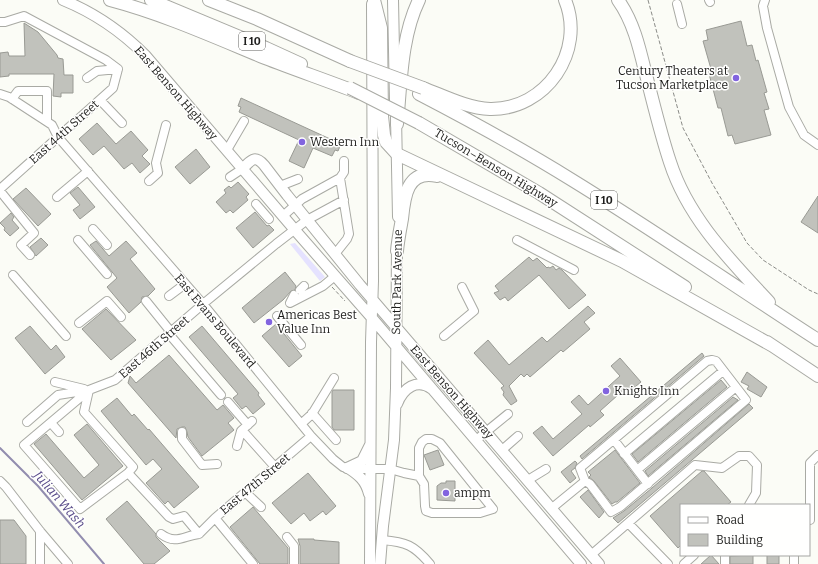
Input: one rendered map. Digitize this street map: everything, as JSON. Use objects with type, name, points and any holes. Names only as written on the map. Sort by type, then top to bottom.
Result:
[{"type":"highway","points":[[110,0],[136,7],[175,21],[277,62],[350,89]]},
{"type":"highway","name":"Tucson–Benson Highway","points":[[151,0],[266,48],[369,97],[419,123],[539,193],[818,376]]},
{"type":"highway","name":"I 10","points":[[209,0],[421,91],[571,179],[652,230],[818,340]]},
{"type":"highway","points":[[373,0],[381,28],[382,116],[384,135],[386,142],[397,154],[622,261],[773,346]]},
{"type":"highway","points":[[397,124],[404,57],[409,30],[419,0]]},
{"type":"highway","points":[[421,91],[477,107],[490,109],[514,105],[534,97],[551,83],[566,59],[569,48],[571,25],[565,0]]},
{"type":"highway","points":[[618,0],[627,14],[638,41],[670,163],[684,195],[701,223],[720,249],[782,316]]},
{"type":"highway","points":[[397,251],[405,196],[412,182],[422,176],[427,175],[449,180]]},
{"type":"main road","name":"East Benson Highway","points":[[63,0],[79,7],[105,22],[138,49],[283,216],[331,279],[372,318],[581,564]]},
{"type":"main road","name":"South Park Avenue","points":[[370,564],[373,300],[373,0]]},
{"type":"main road","name":"South Park Avenue","points":[[380,564],[395,412],[397,124],[394,95],[393,0]]},
{"type":"main road","name":"East Benson Highway","points":[[242,169],[252,160],[260,160],[334,254],[599,564]]},
{"type":"main road","points":[[395,412],[401,394],[411,386],[427,386],[436,393]]},
{"type":"main road","points":[[371,502],[364,480],[347,468],[362,461],[372,442]]},
{"type":"main road","points":[[563,543],[574,535]]},
{"type":"street","points":[[765,0],[763,6],[767,28],[789,107],[804,135],[816,141]]},
{"type":"street","points":[[677,4],[682,24]]},
{"type":"street","points":[[0,22],[5,22],[24,16],[106,60],[118,69]]},
{"type":"street","points":[[87,78],[97,71],[118,69]]},
{"type":"street","name":"East 44th Street","points":[[0,190],[113,88],[118,69]]},
{"type":"street","points":[[12,99],[18,91],[47,91],[47,121]]},
{"type":"street","points":[[0,94],[12,99],[47,121]]},
{"type":"street","points":[[100,100],[122,123]]},
{"type":"street","name":"East Evans Boulevard","points":[[47,121],[52,125],[58,137],[203,304],[311,436],[333,460],[347,468]]},
{"type":"street","points":[[227,150],[244,121]]},
{"type":"street","points":[[149,181],[158,173],[156,163],[166,125]]},
{"type":"street","points":[[283,216],[302,199],[340,178],[344,172],[344,161]]},
{"type":"street","points":[[230,177],[242,169]]},
{"type":"street","points":[[57,198],[88,171]]},
{"type":"street","points":[[334,254],[348,239],[349,234],[340,178]]},
{"type":"street","points":[[280,186],[298,179]]},
{"type":"street","points":[[0,190],[34,233],[21,245],[30,255]]},
{"type":"street","name":"East 46th Street","points":[[89,390],[115,380],[203,304],[294,230],[307,220],[344,200]]},
{"type":"street","points":[[256,204],[269,219]]},
{"type":"street","points":[[93,229],[107,245]]},
{"type":"street","points":[[78,240],[107,274]]},
{"type":"street","points":[[517,240],[574,270]]},
{"type":"street","points":[[13,275],[66,336]]},
{"type":"street","points":[[299,290],[290,303],[323,286],[331,279]]},
{"type":"street","points":[[169,296],[185,284]]},
{"type":"street","points":[[444,336],[474,311],[462,287]]},
{"type":"street","points":[[79,323],[107,301],[121,317]]},
{"type":"street","points":[[146,301],[221,395]]},
{"type":"street","points":[[277,316],[301,344]]},
{"type":"street","points":[[707,361],[716,361],[746,400],[648,484],[620,507],[611,512],[590,484],[584,482],[580,468],[707,361]]},
{"type":"street","points":[[624,454],[723,371]]},
{"type":"street","points":[[302,424],[312,412],[334,378]]},
{"type":"street","points":[[55,382],[89,390]]},
{"type":"street","points":[[637,470],[736,387]]},
{"type":"street","points":[[27,422],[58,395],[89,390]]},
{"type":"street","points":[[89,390],[84,412],[133,467],[80,509],[24,445],[89,390]]},
{"type":"street","points":[[228,402],[275,467]]},
{"type":"street","points":[[312,412],[336,440]]},
{"type":"street","points":[[476,440],[508,414]]},
{"type":"street","points":[[51,423],[58,432]]},
{"type":"street","points":[[237,446],[246,427]]},
{"type":"street","points":[[182,432],[182,439],[202,465],[217,464]]},
{"type":"street","name":"East 47th Street","points":[[199,534],[215,518],[311,436]]},
{"type":"street","points":[[502,450],[518,436]]},
{"type":"street","points":[[426,439],[432,439],[440,443],[493,510],[480,513],[432,513],[426,511],[424,484],[420,476],[419,448],[422,442],[426,439]]},
{"type":"street","points":[[614,440],[648,484]]},
{"type":"street","points":[[810,520],[810,463],[818,455]]},
{"type":"street","points":[[591,555],[695,465],[722,468],[739,456],[749,456],[757,465],[756,494],[750,504]]},
{"type":"street","points":[[347,468],[390,469],[420,476]]},
{"type":"street","points":[[528,480],[546,468]]},
{"type":"street","points":[[128,472],[170,517],[173,519],[184,516],[199,534]]},
{"type":"street","points":[[0,481],[68,564]]},
{"type":"street","points":[[552,508],[584,482]]},
{"type":"street","points":[[245,492],[261,507]]},
{"type":"street","points":[[215,518],[253,564]]},
{"type":"street","points":[[628,523],[668,564]]},
{"type":"street","points":[[40,531],[40,564]]},
{"type":"street","points":[[161,534],[168,540],[179,540],[191,535],[199,534]]},
{"type":"street","points":[[287,537],[294,546],[294,564]]},
{"type":"street","points":[[382,540],[394,541],[412,546],[423,555],[430,564]]},
{"type":"street","points":[[684,564],[693,556]]},
{"type":"path","points":[[648,0],[684,128],[712,183],[747,243],[763,260],[809,290],[818,294]]},
{"type":"path","points":[[331,279],[347,303]]},
{"type":"shaded area","points":[[295,243],[325,277],[320,281],[290,244]]},
{"type":"building","name":"Century Theaters at Tucson Marketplace","points":[[741,21],[747,46],[752,45],[767,92],[764,93],[769,109],[764,110],[771,135],[735,144],[732,135],[728,136],[721,108],[718,108],[708,70],[711,69],[703,41],[708,40],[706,30]]},
{"type":"building","points":[[24,23],[38,32],[58,58],[63,59],[64,75],[73,75],[73,93],[61,93],[61,97],[53,96],[54,74],[9,74],[9,76],[0,77],[0,53],[8,52],[9,56],[25,56]]},
{"type":"building","points":[[241,98],[341,144],[338,151],[335,150],[332,156],[313,148],[304,168],[289,161],[299,140],[239,112],[241,107],[238,106]]},
{"type":"building","points":[[97,123],[116,144],[131,131],[148,150],[142,156],[150,164],[140,173],[132,163],[124,169],[104,146],[93,155],[79,139]]},
{"type":"building","points":[[196,149],[210,167],[190,184],[175,167]]},
{"type":"building","points":[[238,182],[249,194],[246,197],[248,200],[233,213],[230,210],[226,213],[216,202],[226,193],[224,190],[229,186],[231,188]]},
{"type":"building","points":[[78,187],[95,207],[80,219],[73,210],[80,205],[70,193]]},
{"type":"building","points":[[26,188],[51,214],[38,226],[13,199]]},
{"type":"building","points":[[818,196],[818,233],[801,222]]},
{"type":"building","points":[[255,212],[267,226],[269,225],[274,230],[253,248],[236,228]]},
{"type":"building","points":[[11,213],[14,217],[12,220],[19,228],[10,236],[0,223]]},
{"type":"building","points":[[41,238],[48,245],[36,256],[30,247]]},
{"type":"building","points":[[96,241],[109,256],[126,241],[137,253],[130,259],[155,289],[148,296],[142,297],[141,302],[129,313],[107,287],[117,278],[90,245]]},
{"type":"building","points":[[529,257],[533,261],[537,258],[547,268],[553,266],[556,270],[559,268],[562,270],[586,295],[569,309],[539,275],[508,301],[505,297],[500,300],[494,293],[499,291],[495,286]]},
{"type":"building","points":[[285,272],[296,286],[295,290],[291,291],[283,300],[254,323],[242,308]]},
{"type":"building","points":[[588,306],[595,313],[584,322],[590,329],[563,352],[561,350],[530,377],[527,374],[524,377],[521,374],[509,386],[517,401],[511,405],[503,395],[504,392],[501,388],[504,386],[474,353],[488,340],[509,365],[542,337],[547,342]]},
{"type":"building","points":[[106,309],[136,340],[111,360],[82,329]]},
{"type":"building","points":[[276,324],[302,356],[289,367],[262,336]]},
{"type":"building","points":[[30,326],[51,350],[56,345],[65,357],[45,374],[15,338]]},
{"type":"building","points":[[202,326],[259,393],[258,395],[265,404],[253,414],[246,406],[242,409],[233,398],[238,394],[189,337]]},
{"type":"building","points":[[702,353],[704,356],[582,459],[580,456]]},
{"type":"building","points":[[169,355],[217,410],[223,405],[234,418],[228,423],[234,430],[202,456],[188,437],[185,427],[177,429],[176,438],[128,383],[130,376],[136,383]]},
{"type":"building","points":[[620,358],[641,382],[630,391],[627,387],[600,411],[604,415],[590,427],[589,425],[553,456],[533,433],[542,426],[553,439],[582,414],[571,402],[579,395],[588,405],[620,376],[611,366]]},
{"type":"building","points":[[747,372],[767,387],[761,397],[747,389],[749,386],[741,382]]},
{"type":"building","points":[[721,380],[727,387],[638,462],[632,454]]},
{"type":"building","points":[[333,390],[354,390],[354,430],[334,430],[332,427]]},
{"type":"building","points":[[733,397],[738,400],[648,476],[645,471]]},
{"type":"building","points":[[117,398],[132,416],[134,414],[148,430],[149,429],[199,487],[174,508],[168,501],[165,504],[146,483],[162,469],[153,459],[146,465],[101,411]]},
{"type":"building","points":[[749,404],[753,408],[618,523],[613,518],[652,488]]},
{"type":"building","points":[[87,424],[123,466],[82,500],[34,444],[46,434],[84,478],[99,465],[74,435]]},
{"type":"building","points":[[438,450],[444,465],[430,470],[424,455]]},
{"type":"building","points":[[615,450],[640,483],[617,502],[612,504],[594,481],[589,477],[591,475],[588,472]]},
{"type":"building","points":[[575,461],[577,463],[575,468],[571,471],[576,478],[570,483],[561,472]]},
{"type":"building","points":[[702,471],[704,471],[731,502],[728,504],[680,504],[680,546],[678,548],[650,516]]},
{"type":"building","points":[[308,473],[336,506],[326,515],[323,511],[310,521],[304,513],[291,524],[272,503]]},
{"type":"building","name":"ampm","points":[[446,481],[455,481],[455,501],[437,500],[437,486],[441,483],[446,483]]},
{"type":"building","points":[[588,490],[604,512],[599,518],[580,497]]},
{"type":"building","points":[[127,501],[156,534],[156,537],[170,551],[154,564],[144,564],[106,519]]},
{"type":"building","points":[[253,507],[288,548],[288,564],[260,564],[230,527]]},
{"type":"building","points":[[0,520],[14,520],[26,536],[26,564],[0,564]]},
{"type":"building","points":[[298,539],[339,542],[339,564],[300,564],[300,546]]},
{"type":"building","points":[[712,556],[719,564],[701,564]]},
{"type":"building","points":[[730,556],[753,556],[753,564],[730,564]]},
{"type":"building","points":[[767,556],[779,556],[779,564],[767,564]]},
{"type":"waterway","name":"Julian Wash","points":[[0,448],[38,486],[104,564]]},
{"type":"place","name":"Century Theaters at Tucson Marketplace","points":[[736,78]]},
{"type":"place","name":"Western Inn","points":[[302,142]]},
{"type":"place","name":"Americas Best Value Inn","points":[[269,322]]},
{"type":"place","name":"Knights Inn","points":[[606,391]]},
{"type":"place","name":"ampm","points":[[446,493]]}]
